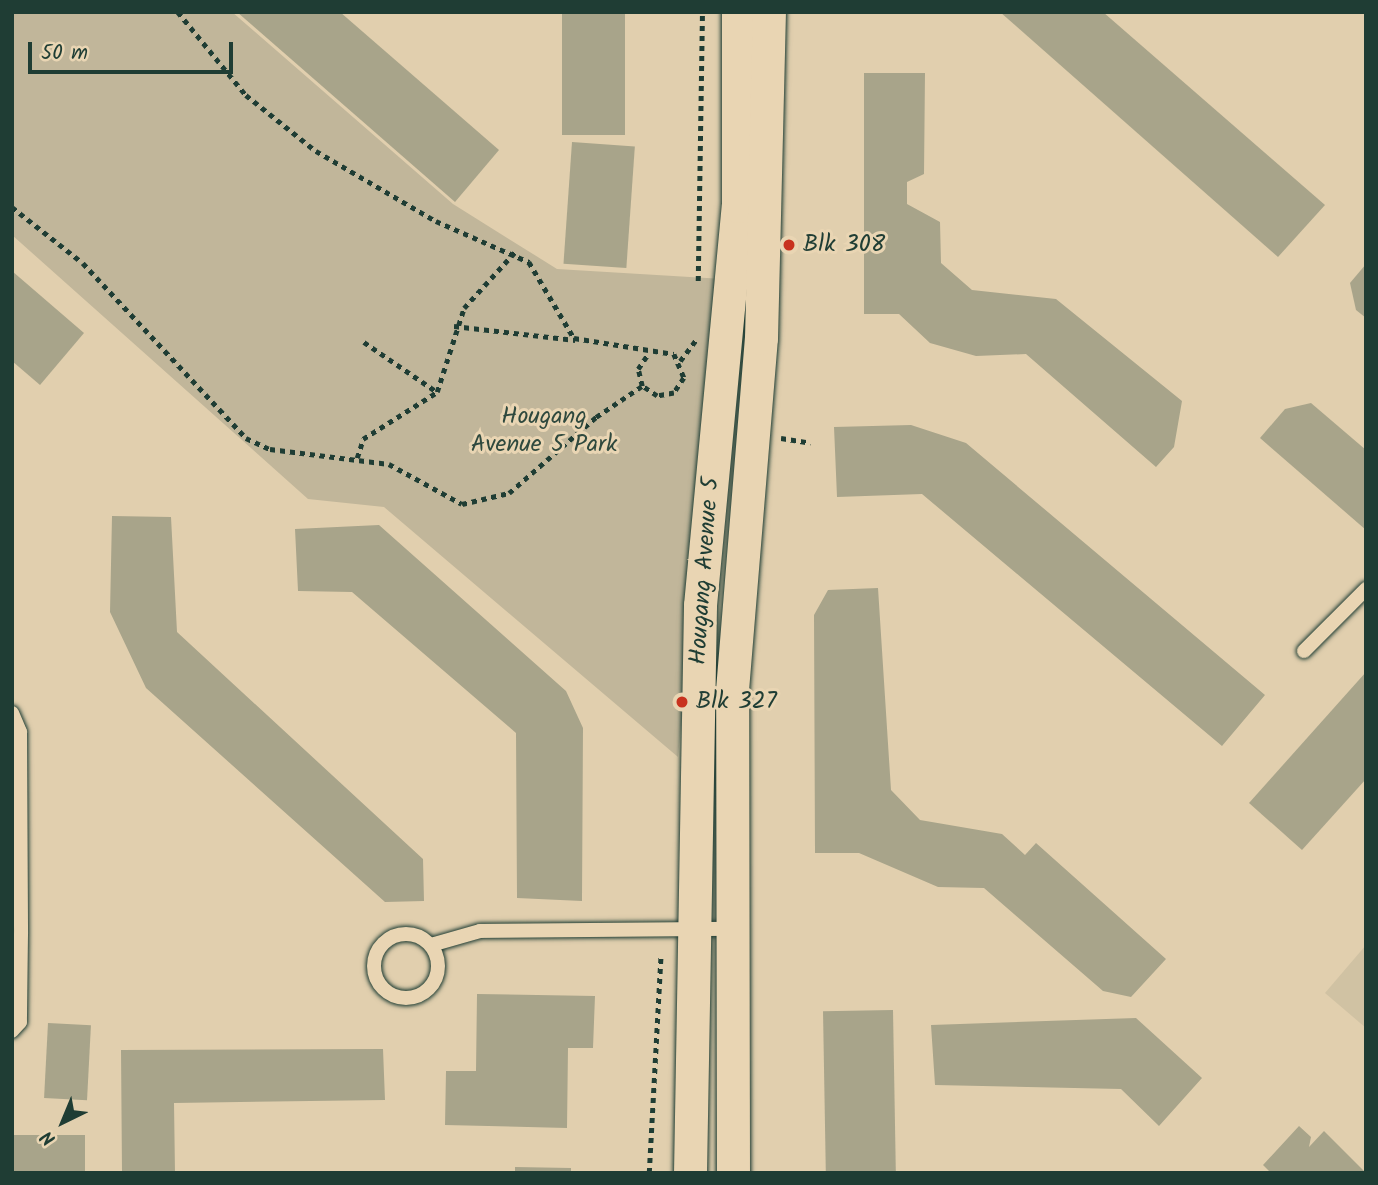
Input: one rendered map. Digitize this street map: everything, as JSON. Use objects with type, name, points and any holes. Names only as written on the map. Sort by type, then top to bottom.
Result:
[{"type":"street","name":"Hougang Avenue 5","points":[[690,1173],[691,928],[727,522],[738,206],[738,12]]},
{"type":"street","name":"Hougang Avenue 5","points":[[733,1173],[729,929],[732,690],[727,522],[761,338],[769,12]]},
{"type":"lane","points":[[1304,651],[1366,589]]},
{"type":"lane","points":[[12,713],[20,732],[16,866],[20,1022],[12,1031]]},
{"type":"lane","points":[[431,945],[439,965],[425,992],[406,998],[379,983],[374,962],[382,943],[402,933],[431,945],[480,930],[729,929]]},
{"type":"path","points":[[178,12],[246,95],[316,151],[436,221],[515,252],[537,269],[563,327],[581,341]]},
{"type":"path","points":[[698,298],[702,12]]},
{"type":"path","points":[[12,207],[83,263],[246,438],[270,449],[357,459],[406,471],[454,502],[485,504],[537,474],[583,428],[642,386]]},
{"type":"path","points":[[357,459],[363,439],[436,392],[454,326],[515,252]]},
{"type":"path","points":[[697,325],[697,339]]},
{"type":"path","points":[[454,326],[581,341],[648,354],[674,354],[684,378],[666,396],[642,386]]},
{"type":"path","points":[[364,342],[436,392]]},
{"type":"path","points":[[642,386],[638,369],[648,354]]},
{"type":"path","points":[[774,436],[811,443]]},
{"type":"shaded area","points":[[1366,945],[1366,1028],[1325,993]]},
{"type":"green space","name":"Hougang Avenue 5 Park","points":[[12,12],[232,12],[453,204],[557,269],[723,279],[678,757],[384,507],[308,499],[12,235]]},
{"type":"building","points":[[237,12],[340,12],[499,150],[455,202]]},
{"type":"building","points":[[562,12],[625,12],[625,135],[562,135]]},
{"type":"building","points":[[1000,12],[1103,12],[1325,205],[1278,257]]},
{"type":"building","points":[[864,73],[925,73],[924,174],[907,182],[907,204],[940,222],[941,263],[972,290],[1056,299],[1182,401],[1174,447],[1156,467],[1026,354],[976,356],[930,343],[899,314],[864,314]]},
{"type":"building","points":[[572,142],[635,146],[626,268],[563,264]]},
{"type":"building","points":[[1366,264],[1366,318],[1356,310],[1350,283]]},
{"type":"building","points":[[12,271],[84,333],[40,385],[12,361]]},
{"type":"building","points":[[1311,403],[1366,450],[1366,530],[1260,438],[1285,409]]},
{"type":"building","points":[[911,425],[966,443],[1265,695],[1222,746],[922,494],[837,497],[834,427]]},
{"type":"building","points":[[112,516],[171,517],[177,632],[423,859],[424,901],[385,902],[146,688],[110,612]]},
{"type":"building","points":[[379,525],[566,691],[583,728],[582,901],[517,898],[516,733],[352,592],[298,591],[295,529]]},
{"type":"building","points":[[878,588],[891,790],[920,820],[1002,834],[1025,855],[1036,843],[1166,959],[1131,997],[1103,991],[984,888],[938,887],[859,853],[815,853],[814,615],[828,590]]},
{"type":"building","points":[[1366,672],[1366,779],[1302,850],[1249,803]]},
{"type":"building","points":[[477,994],[595,996],[593,1048],[568,1048],[567,1128],[445,1125],[446,1071],[476,1071]]},
{"type":"building","points":[[893,1010],[896,1173],[826,1173],[823,1011]]},
{"type":"building","points":[[1136,1018],[1202,1078],[1159,1126],[1121,1089],[935,1085],[931,1025]]},
{"type":"building","points":[[48,1023],[91,1025],[87,1100],[44,1098]]},
{"type":"building","points":[[383,1049],[385,1100],[174,1103],[175,1173],[122,1173],[121,1050]]},
{"type":"building","points":[[1299,1126],[1311,1137],[1309,1147],[1324,1131],[1366,1173],[1271,1173],[1263,1165]]},
{"type":"building","points":[[12,1135],[85,1135],[85,1173],[12,1173]]},
{"type":"building","points":[[515,1167],[571,1168],[571,1173],[515,1173]]},
{"type":"place","name":"Blk 308","points":[[789,245]]},
{"type":"place","name":"Blk 327","points":[[682,702]]}]
